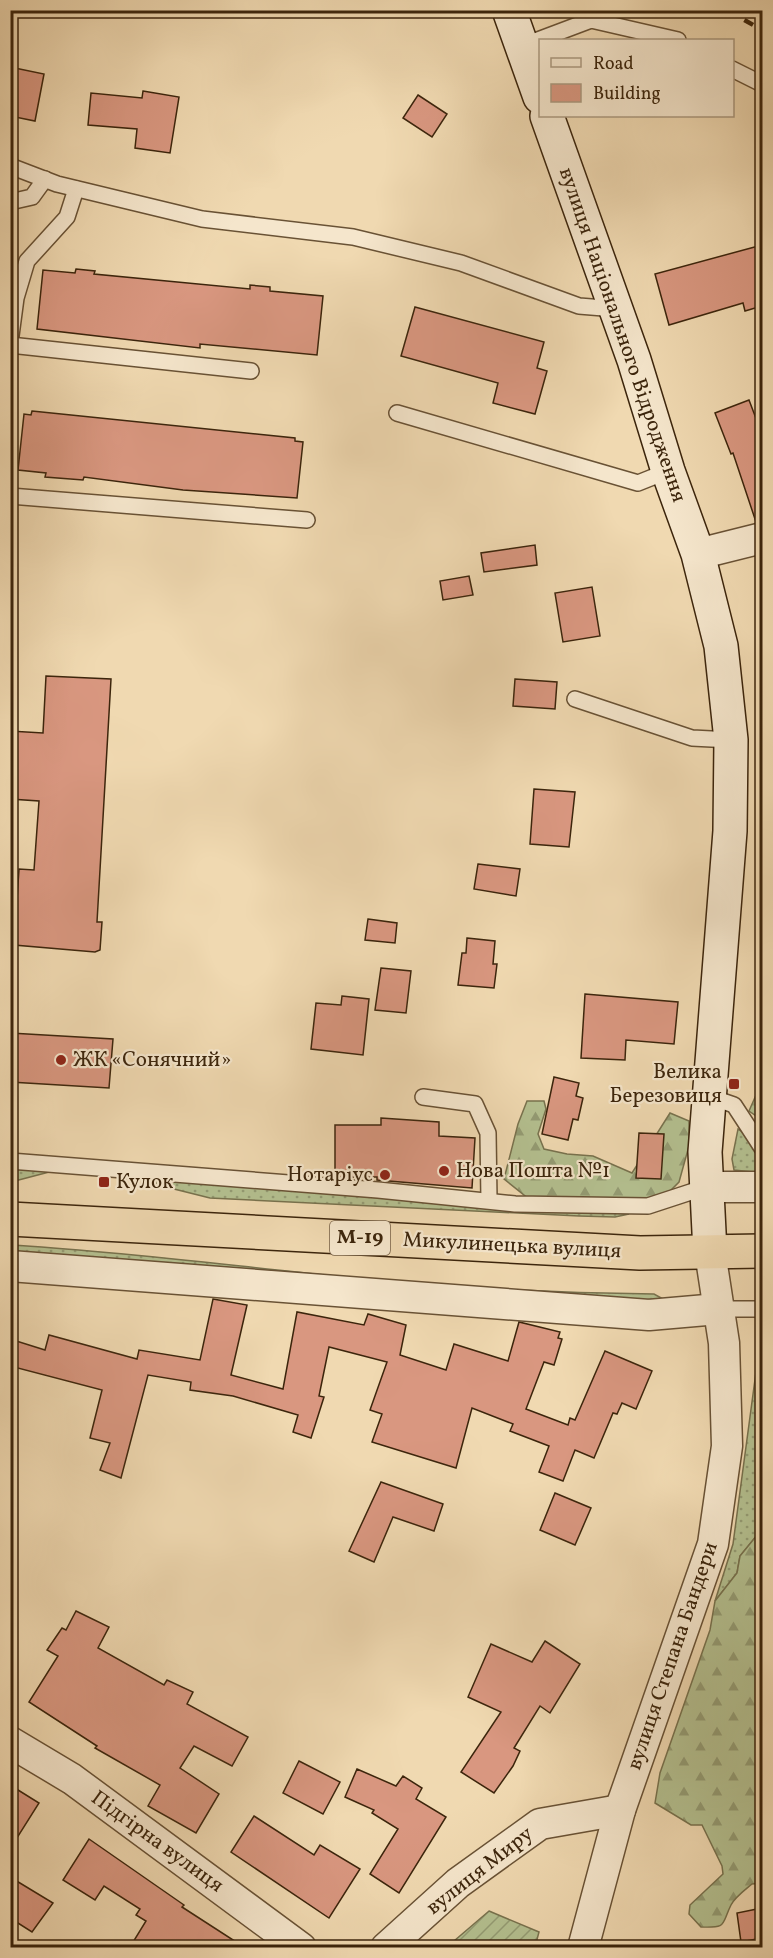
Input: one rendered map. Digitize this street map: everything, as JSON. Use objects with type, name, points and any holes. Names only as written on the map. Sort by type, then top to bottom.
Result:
[{"type":"highway","name":"Микулинецька вулиця","points":[[10,1219],[640,1253],[762,1251]]},
{"type":"street","points":[[508,10],[539,94]]},
{"type":"street","name":"вулиця Національного Відродження","points":[[547,117],[616,309],[668,471],[699,554],[722,646],[731,740],[730,831],[708,1096],[706,1187],[710,1252]]},
{"type":"street","points":[[699,554],[762,538]]},
{"type":"street","points":[[706,1187],[762,1187]]},
{"type":"street","name":"вулиця Степана Бандери","points":[[583,1947],[620,1810],[713,1544],[727,1446],[724,1343],[710,1252]]},
{"type":"street","points":[[10,1266],[642,1314],[718,1309]]},
{"type":"street","name":"Підгірна вулиця","points":[[10,1742],[72,1779],[301,1947]]},
{"type":"street","name":"вулиця Миру","points":[[386,1947],[458,1883],[540,1824],[620,1810]]},
{"type":"lane","points":[[541,39],[591,20],[674,39]]},
{"type":"lane","points":[[522,46],[539,40]]},
{"type":"lane","points":[[734,70],[762,84]]},
{"type":"lane","points":[[10,166],[76,189],[202,219],[353,237],[460,263],[579,306],[616,309]]},
{"type":"lane","points":[[10,202],[32,197],[45,179]]},
{"type":"lane","points":[[76,189],[66,217],[27,261],[16,298],[10,344],[251,371]]},
{"type":"lane","points":[[397,413],[638,483],[668,471]]},
{"type":"lane","points":[[10,496],[307,520]]},
{"type":"lane","points":[[575,699],[692,738],[731,740]]},
{"type":"lane","points":[[708,1096],[734,1105],[762,1148]]},
{"type":"lane","points":[[423,1097],[475,1104],[489,1133],[489,1200]]},
{"type":"lane","points":[[10,1161],[489,1200],[514,1204],[648,1206],[706,1187]]},
{"type":"lane","points":[[718,1309],[762,1308]]},
{"type":"green space","points":[[762,1057],[762,1120],[749,1111],[760,1086],[757,1071]]},
{"type":"green space","points":[[527,1101],[544,1101],[546,1109],[538,1134],[544,1149],[593,1156],[632,1173],[670,1113],[689,1121],[689,1146],[679,1182],[663,1198],[593,1203],[529,1199],[504,1179],[518,1124]]},
{"type":"green space","points":[[738,1129],[753,1142],[762,1173],[734,1170],[732,1159]]},
{"type":"green space","points":[[11,1168],[53,1171],[11,1182]]},
{"type":"green space","points":[[146,1178],[393,1199],[629,1214],[615,1217],[579,1216],[210,1198],[162,1186]]},
{"type":"green space","points":[[10,1245],[446,1286],[550,1292],[654,1294],[674,1305],[11,1260]]},
{"type":"green space","points":[[762,1327],[762,1529],[740,1556],[737,1573],[715,1601],[733,1544]]},
{"type":"green space","points":[[762,1529],[762,1883],[752,1884],[738,1896],[720,1926],[701,1927],[689,1914],[690,1905],[723,1874],[722,1866],[702,1825],[691,1825],[655,1803],[660,1773],[710,1630],[715,1601],[737,1573],[740,1556]]},
{"type":"green space","points":[[489,1911],[539,1932],[535,1947],[447,1947]]},
{"type":"building","points":[[10,67],[44,74],[35,121],[10,116]]},
{"type":"building","points":[[143,91],[179,97],[170,153],[135,148],[137,129],[88,125],[91,93],[142,98]]},
{"type":"building","points":[[418,95],[447,114],[432,137],[403,118]]},
{"type":"building","points":[[762,245],[762,306],[745,311],[743,303],[669,325],[655,274]]},
{"type":"building","points":[[76,269],[95,271],[94,274],[250,289],[250,285],[270,287],[270,291],[323,296],[317,355],[200,344],[200,348],[37,329],[43,270],[75,273]]},
{"type":"building","points":[[415,307],[544,342],[537,368],[547,371],[535,414],[493,403],[498,383],[401,356]]},
{"type":"building","points":[[749,400],[757,421],[762,419],[762,521],[756,522],[733,453],[731,454],[715,413]]},
{"type":"building","points":[[32,411],[295,438],[295,441],[303,442],[297,498],[183,490],[84,477],[83,480],[45,477],[46,473],[18,470],[24,414],[31,415]]},
{"type":"building","points":[[535,545],[537,565],[484,572],[481,553]]},
{"type":"building","points":[[469,576],[473,595],[443,600],[440,581]]},
{"type":"building","points":[[592,587],[600,636],[563,642],[555,593]]},
{"type":"building","points":[[46,676],[111,679],[97,922],[102,922],[100,950],[95,952],[14,945],[19,869],[34,870],[39,801],[10,799],[10,731],[43,733]]},
{"type":"building","points":[[515,679],[557,682],[555,709],[513,706]]},
{"type":"building","points":[[534,789],[575,792],[569,847],[530,844]]},
{"type":"building","points":[[478,864],[520,869],[516,896],[474,889]]},
{"type":"building","points":[[368,919],[397,923],[395,943],[365,940]]},
{"type":"building","points":[[467,938],[495,941],[493,964],[497,964],[494,988],[458,985],[462,953],[466,953]]},
{"type":"building","points":[[381,968],[411,971],[406,1013],[375,1010]]},
{"type":"building","points":[[585,994],[678,1002],[674,1044],[626,1040],[625,1060],[581,1058]]},
{"type":"building","points":[[342,996],[369,999],[363,1055],[311,1049],[316,1003],[341,1005]]},
{"type":"building","name":"ЖК «Сонячний»","points":[[10,1033],[113,1039],[109,1088],[10,1082]]},
{"type":"building","points":[[554,1077],[579,1083],[576,1096],[583,1098],[578,1120],[573,1119],[568,1140],[542,1134]]},
{"type":"building","points":[[381,1118],[439,1122],[439,1136],[475,1138],[472,1188],[377,1180],[377,1177],[335,1177],[335,1125],[381,1125]]},
{"type":"building","points":[[639,1133],[664,1134],[661,1179],[636,1178]]},
{"type":"building","points":[[213,1299],[247,1305],[231,1375],[283,1389],[297,1312],[364,1325],[368,1314],[406,1325],[400,1355],[446,1370],[454,1344],[508,1361],[519,1322],[560,1332],[558,1338],[562,1339],[554,1365],[544,1362],[526,1409],[568,1425],[570,1418],[575,1420],[605,1351],[652,1371],[636,1409],[622,1403],[617,1414],[613,1413],[594,1458],[575,1450],[563,1481],[539,1472],[549,1446],[510,1431],[513,1424],[472,1408],[456,1468],[372,1442],[382,1414],[370,1410],[387,1362],[329,1347],[319,1396],[324,1397],[311,1438],[293,1432],[298,1415],[233,1396],[190,1390],[191,1382],[148,1375],[121,1478],[100,1470],[110,1443],[90,1438],[102,1390],[10,1366],[10,1339],[45,1350],[49,1335],[137,1359],[139,1350],[200,1360]]},
{"type":"building","points":[[381,1482],[443,1504],[434,1531],[393,1517],[374,1562],[349,1551]]},
{"type":"building","points":[[555,1493],[591,1508],[575,1545],[540,1530]]},
{"type":"building","points":[[76,1611],[109,1627],[98,1648],[164,1685],[167,1680],[193,1692],[187,1704],[248,1737],[232,1766],[194,1746],[180,1768],[219,1794],[196,1833],[148,1806],[160,1785],[95,1748],[97,1746],[29,1702],[58,1656],[47,1650],[62,1628],[66,1630]]},
{"type":"building","points":[[545,1641],[580,1664],[550,1713],[540,1706],[514,1748],[520,1751],[513,1766],[494,1793],[461,1772],[501,1712],[468,1697],[491,1644],[532,1662]]},
{"type":"building","points":[[299,1761],[340,1782],[323,1814],[283,1793]]},
{"type":"building","points":[[357,1769],[396,1786],[403,1776],[422,1788],[416,1799],[446,1817],[399,1893],[370,1874],[398,1829],[372,1813],[374,1810],[345,1797]]},
{"type":"building","points":[[10,1785],[39,1803],[10,1849]]},
{"type":"building","points":[[254,1816],[314,1855],[320,1845],[360,1869],[329,1918],[231,1852]]},
{"type":"building","points":[[89,1839],[184,1905],[182,1907],[244,1947],[130,1947],[146,1921],[136,1915],[140,1909],[104,1886],[95,1900],[63,1880]]},
{"type":"building","points":[[10,1877],[53,1903],[32,1932],[10,1918]]},
{"type":"building","points":[[762,1908],[762,1938],[741,1942],[737,1913]]},
{"type":"railway","points":[[727,10],[762,30]]},
{"type":"place","name":"ЖК «Сонячний»","points":[[61,1060]]},
{"type":"place","name":"Велика Березовиця","points":[[734,1084]]},
{"type":"place","name":"Нова Пошта №1","points":[[444,1171]]},
{"type":"place","name":"Нотаріус","points":[[385,1175]]},
{"type":"place","name":"Кулок","points":[[104,1182]]}]
